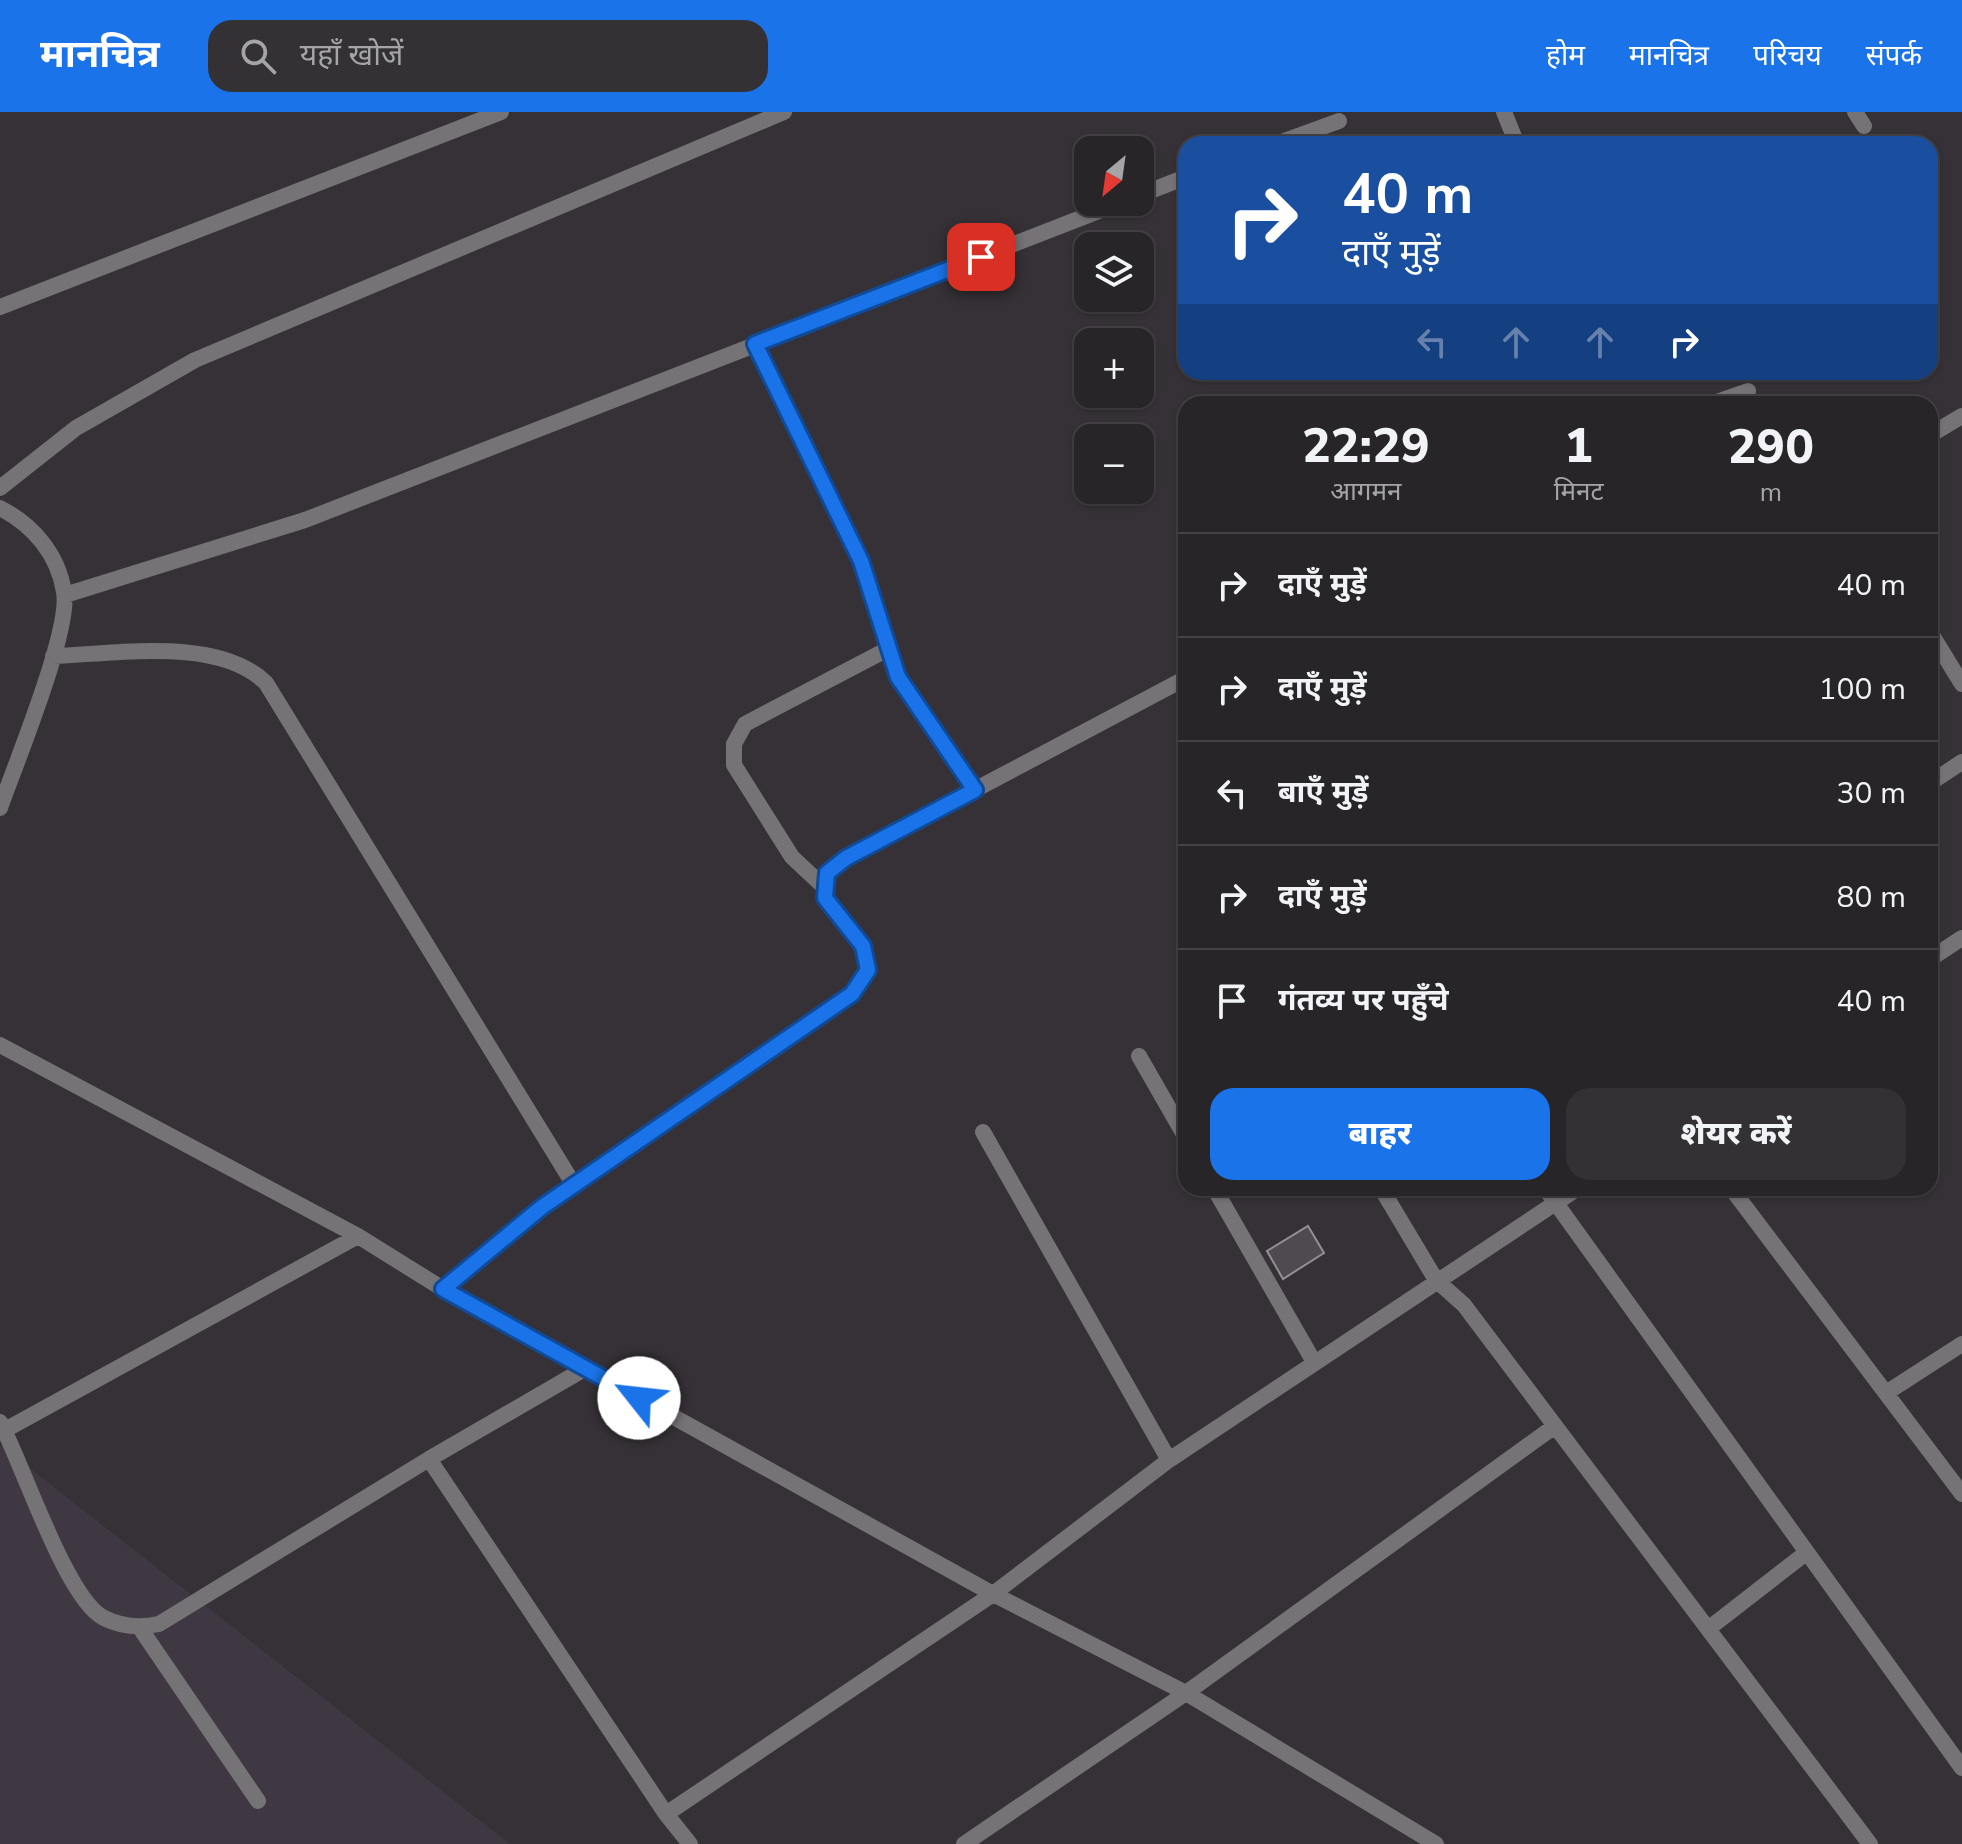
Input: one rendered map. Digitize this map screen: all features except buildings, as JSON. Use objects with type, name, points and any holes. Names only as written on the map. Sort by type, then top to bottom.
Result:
[{"type":"street","points":[[0,307],[501,112]]},
{"type":"street","points":[[0,488],[76,428],[195,360],[784,112]]},
{"type":"street","points":[[1504,112],[1514,136]]},
{"type":"street","points":[[1298,136],[1339,121]]},
{"type":"street","points":[[1154,190],[1178,180]]},
{"type":"street","points":[[65,595],[305,520],[1086,216]]},
{"type":"street","points":[[755,344],[861,561],[876,600],[898,677],[975,790]]},
{"type":"street","points":[[1734,396],[1748,391]]},
{"type":"street","points":[[1938,430],[1962,416]]},
{"type":"street","points":[[0,508],[38,534],[57,566],[65,595],[53,656],[0,808]]},
{"type":"street","points":[[1938,645],[1962,684]]},
{"type":"street","points":[[823,886],[792,857],[742,778],[734,765],[734,744],[745,724],[888,649]]},
{"type":"street","points":[[53,656],[200,653],[236,662],[266,683],[574,1185]]},
{"type":"street","points":[[443,1289],[574,1185],[852,994],[868,970],[863,946],[825,898],[823,886],[827,873],[846,858],[1178,682]]},
{"type":"street","points":[[1938,778],[1962,762]]},
{"type":"street","points":[[1938,954],[1962,938]]},
{"type":"street","points":[[0,1045],[358,1236],[443,1289],[993,1594],[1186,1693],[1436,1844]]},
{"type":"street","points":[[1139,1056],[1178,1124]]},
{"type":"street","points":[[983,1132],[1169,1460]]},
{"type":"street","points":[[1219,1196],[1314,1362]]},
{"type":"street","points":[[1386,1196],[1436,1280],[1464,1305],[1870,1844]]},
{"type":"street","points":[[1550,1196],[1962,1768]]},
{"type":"street","points":[[666,1814],[993,1594],[1169,1460],[1566,1196]]},
{"type":"street","points":[[1737,1196],[1962,1494]]},
{"type":"street","points":[[358,1236],[2,1426],[77,1592],[103,1618],[140,1628],[159,1624],[429,1459],[586,1368]]},
{"type":"street","points":[[1886,1393],[1962,1344]]},
{"type":"street","points":[[964,1844],[1186,1693],[1555,1426]]},
{"type":"street","points":[[429,1459],[666,1814],[690,1844]]},
{"type":"street","points":[[1708,1629],[1806,1553]]},
{"type":"street","points":[[140,1628],[258,1801]]},
{"type":"shaded area","points":[[0,1445],[510,1844],[0,1844]]},
{"type":"route","points":[[639,1398],[443,1289],[542,1207],[852,994],[868,970],[863,946],[825,898],[823,886],[827,873],[846,858],[975,790],[898,677],[876,600],[861,561],[755,344],[981,257]]}]
